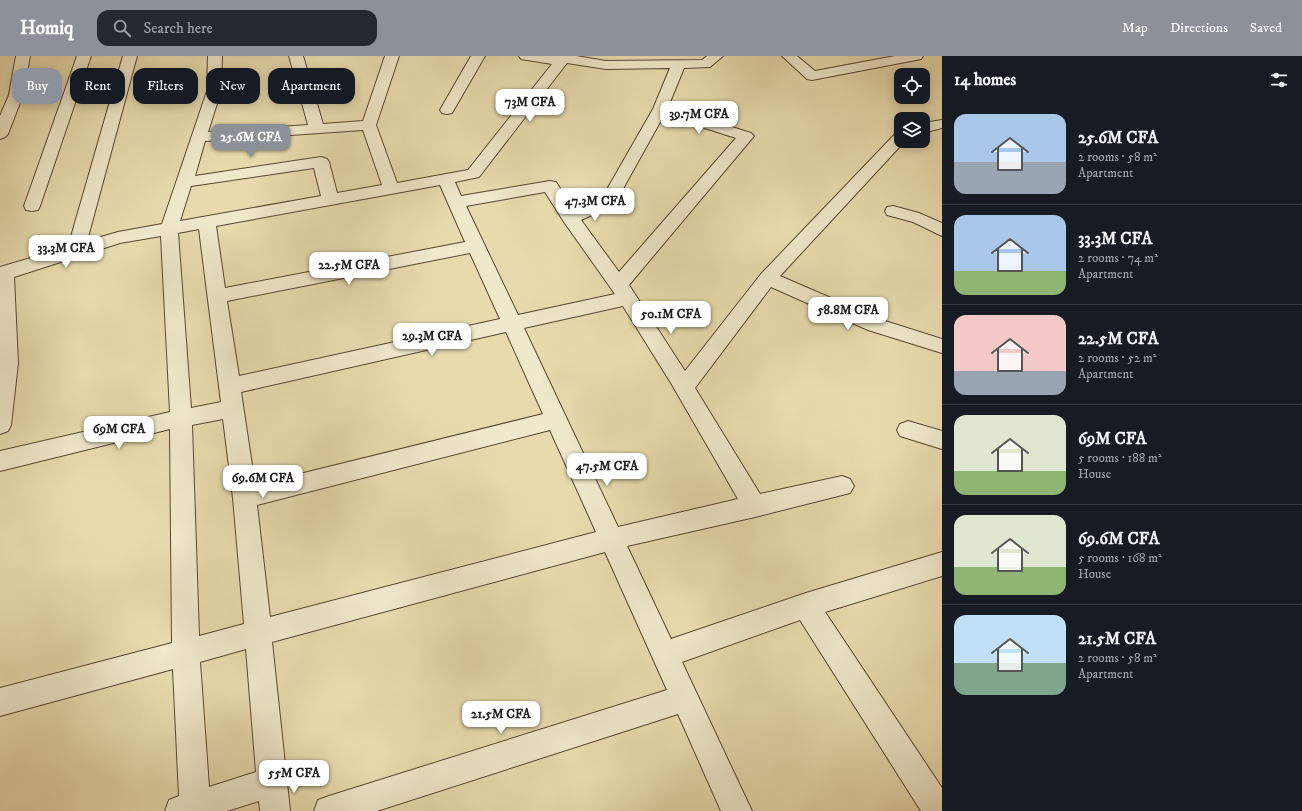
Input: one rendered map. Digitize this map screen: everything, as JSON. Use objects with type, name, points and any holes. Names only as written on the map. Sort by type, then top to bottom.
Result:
[{"type":"street","points":[[0,134],[16,95],[13,78],[23,56]]},
{"type":"street","points":[[32,206],[84,56]]},
{"type":"street","points":[[76,251],[130,56]]},
{"type":"street","points":[[216,56],[214,91],[169,229],[181,418],[188,808],[271,782]]},
{"type":"street","points":[[296,56],[317,129]]},
{"type":"street","points":[[391,189],[369,125],[392,56]]},
{"type":"street","points":[[447,110],[478,56]]},
{"type":"street","points":[[526,56],[606,65],[642,60],[679,64],[705,64],[716,56]]},
{"type":"street","points":[[789,56],[812,76],[916,56]]},
{"type":"street","points":[[0,425],[4,364],[2,273],[118,238],[473,174],[563,59]]},
{"type":"street","points":[[570,218],[608,201],[660,109],[679,64]]},
{"type":"street","points":[[230,386],[512,324],[623,292],[746,136],[660,109]]},
{"type":"street","points":[[930,127],[942,124]]},
{"type":"street","points":[[199,137],[369,125]]},
{"type":"street","points":[[685,386],[768,278],[894,143]]},
{"type":"street","points":[[184,182],[321,162],[330,200]]},
{"type":"street","points":[[445,179],[737,811]]},
{"type":"street","points":[[456,202],[550,186],[570,218],[623,292],[685,386],[755,507]]},
{"type":"street","points":[[893,212],[910,214],[926,220],[942,230]]},
{"type":"street","points":[[206,222],[245,498],[271,782],[275,811]]},
{"type":"street","points":[[217,296],[476,246]]},
{"type":"street","points":[[768,278],[880,328],[915,340],[942,346]]},
{"type":"street","points":[[0,461],[181,418],[233,409]]},
{"type":"street","points":[[245,498],[556,420]]},
{"type":"street","points":[[908,430],[942,440]]},
{"type":"street","points":[[0,702],[612,539],[842,486]]},
{"type":"street","points":[[665,655],[806,605],[942,564]]},
{"type":"street","points":[[806,605],[939,811]]},
{"type":"street","points":[[329,811],[685,698]]}]
